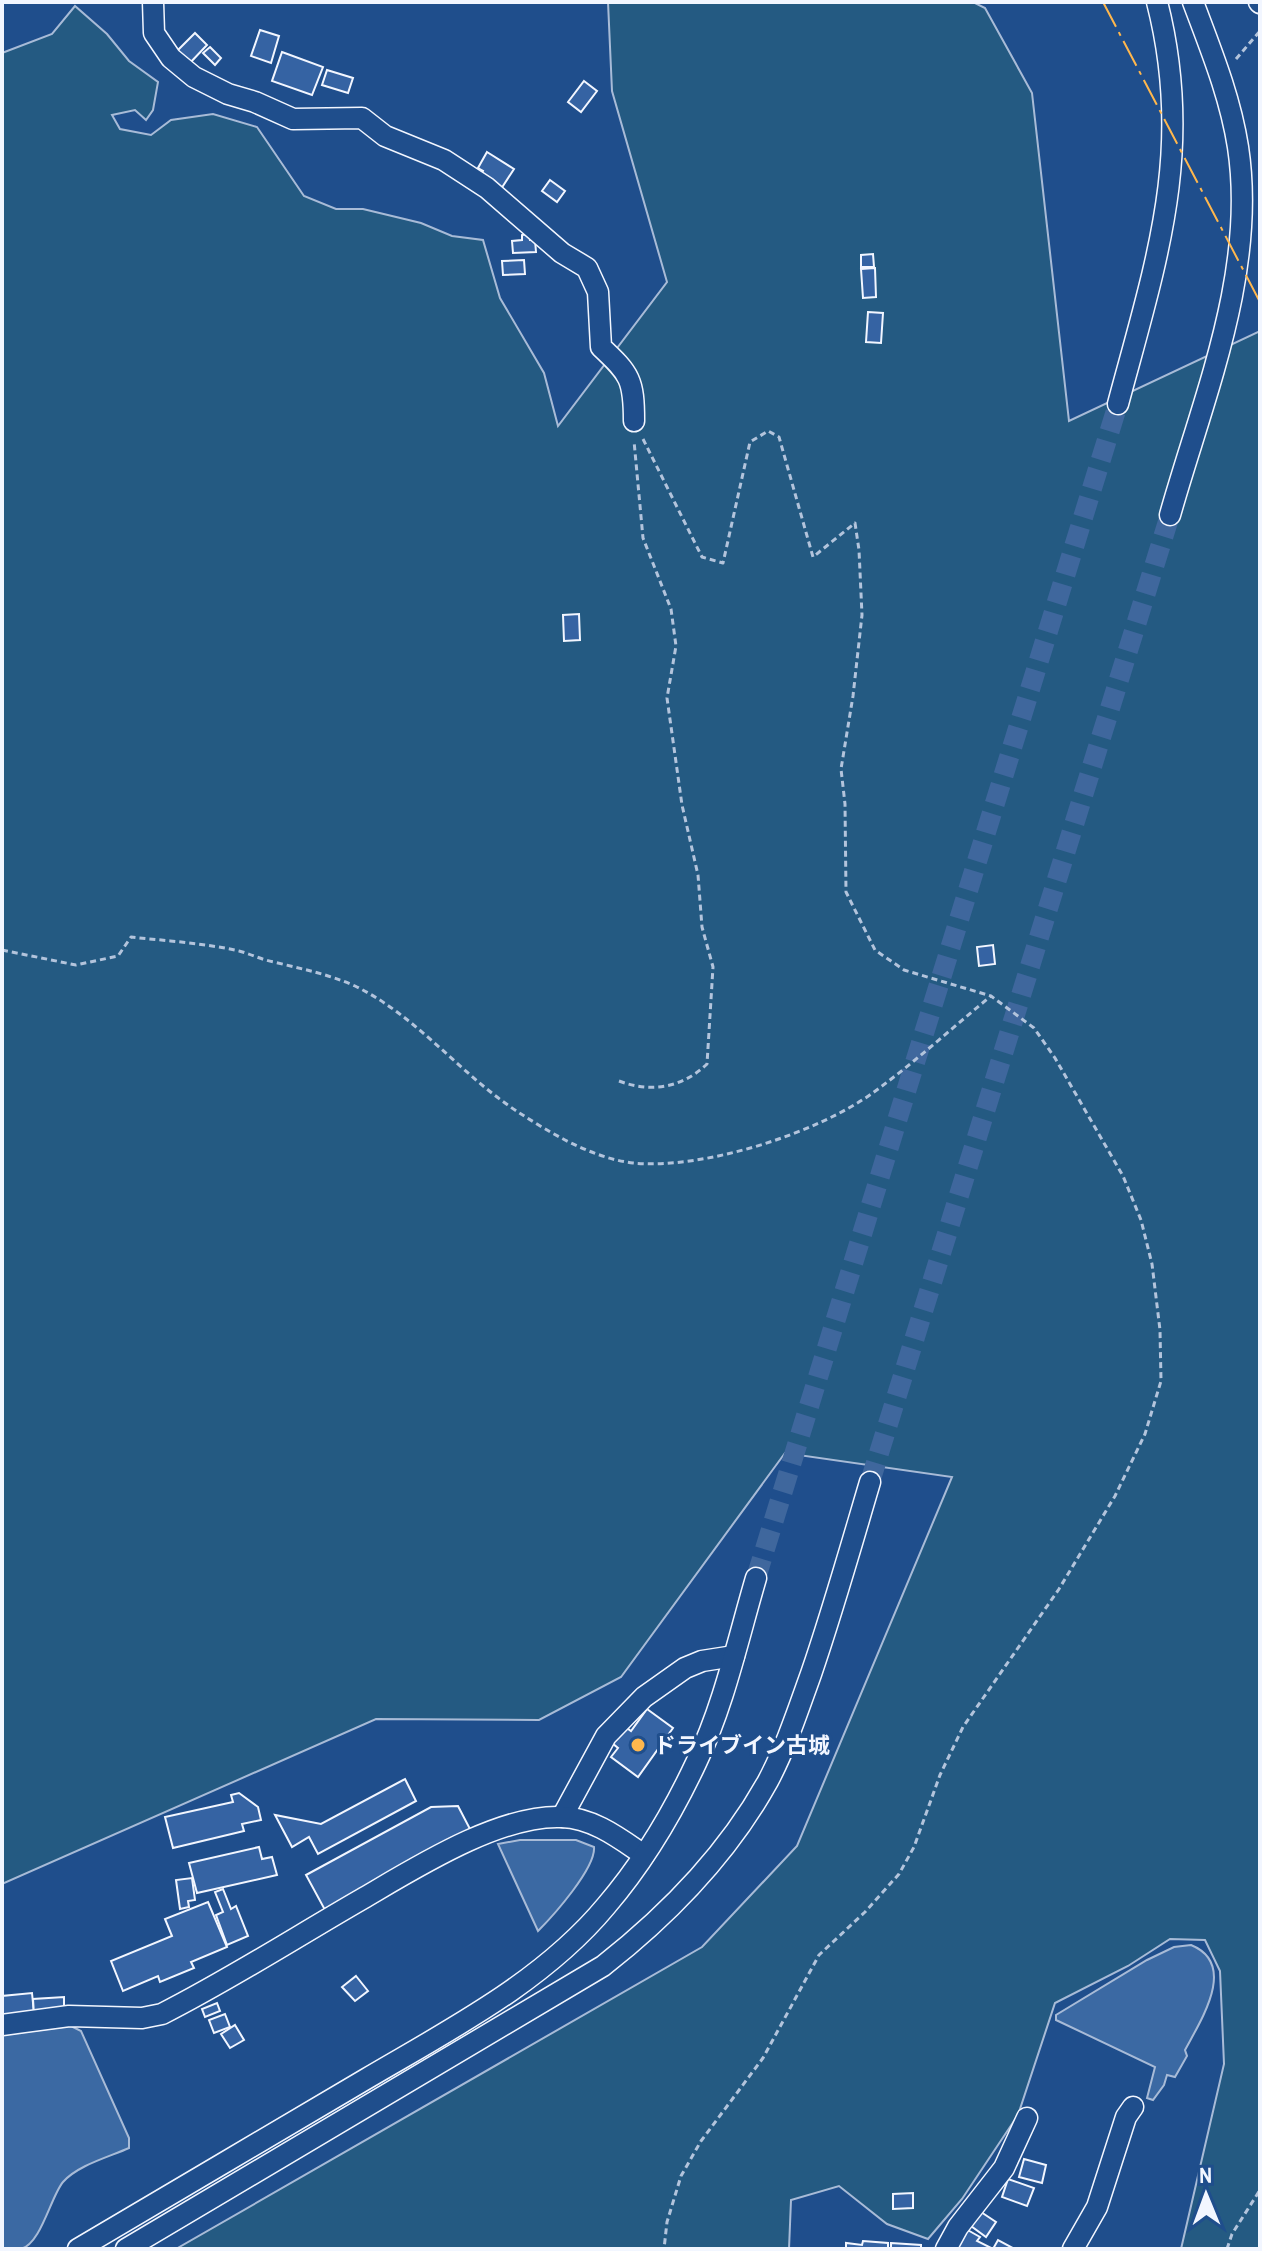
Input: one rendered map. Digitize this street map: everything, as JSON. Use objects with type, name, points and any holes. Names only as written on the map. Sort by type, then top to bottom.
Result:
[{"type":"street","points":[[153,2],[154,33],[171,58],[194,77],[293,119],[362,118],[385,136],[444,160],[487,188],[562,253],[587,268],[598,292],[601,347],[626,370],[634,394],[634,421]]},
{"type":"street","points":[[1118,404],[1154,269],[1169,196],[1173,111],[1164,31],[1157,2]]},
{"type":"street","points":[[1170,515],[1223,333],[1237,274],[1241,232],[1238,149],[1233,123],[1222,78],[1193,2]]},
{"type":"street","points":[[126,2249],[603,1966],[670,1908],[704,1872],[768,1781],[791,1732],[832,1614],[870,1482]]},
{"type":"street","points":[[78,2249],[418,2048],[520,1984],[606,1907],[644,1855],[697,1761],[734,1656],[756,1578]]},
{"type":"street","points":[[562,1817],[606,1736],[644,1697],[685,1668],[702,1661],[734,1656]]},
{"type":"street","points":[[2,2025],[69,2016],[142,2018],[162,2014],[406,1874],[498,1829],[562,1817],[588,1821],[616,1835],[644,1855]]},
{"type":"street","points":[[1073,2249],[1097,2207],[1126,2117],[1133,2107]]},
{"type":"street","points":[[946,2249],[958,2227],[1004,2168],[1027,2118]]},
{"type":"path","points":[[1233,62],[1260,31]]},
{"type":"path","points":[[634,421],[702,557],[723,563],[750,442],[768,431],[779,437],[813,557],[855,523],[862,615],[841,769],[845,804],[846,892],[875,950],[904,970],[991,996],[1034,1028],[1055,1058],[1123,1176],[1141,1220],[1152,1264],[1160,1330],[1161,1381],[1145,1434],[1115,1496],[1059,1589],[963,1727],[940,1775],[914,1847],[899,1874],[865,1912],[819,1955],[763,2058],[701,2141],[681,2176],[667,2222],[664,2249]]},
{"type":"path","points":[[619,1081],[638,1088],[663,1087],[696,1074],[707,1064],[713,967],[702,927],[698,875],[682,805],[667,698],[676,646],[671,609],[643,538],[634,457],[634,421]]},
{"type":"path","points":[[2,950],[76,965],[118,956],[131,937],[225,949],[322,973],[356,987],[387,1005],[515,1110],[561,1138],[595,1153],[633,1163],[679,1162],[725,1154],[789,1136],[872,1094],[991,996]]},
{"type":"path","points":[[1227,2249],[1232,2234],[1260,2190]]},
{"type":"shaded area","points":[[608,2],[973,2],[985,8],[1032,93],[1069,421],[1260,331],[1260,2249],[1181,2249],[1224,2064],[1220,1971],[1205,1940],[1170,1939],[1128,1966],[1055,2003],[1018,2115],[962,2199],[928,2239],[887,2224],[839,2186],[791,2200],[789,2249],[176,2249],[702,1947],[797,1846],[952,1477],[785,1453],[621,1677],[539,1720],[376,1719],[2,1884],[2,53],[52,34],[75,6],[107,34],[129,61],[158,82],[153,110],[146,120],[135,110],[112,115],[120,129],[151,135],[171,120],[213,114],[257,127],[304,196],[336,209],[363,209],[421,223],[452,236],[483,240],[500,298],[544,373],[558,426],[667,282],[612,91]]},
{"type":"shaded area","points":[[520,1840],[576,1840],[594,1847],[593,1856],[581,1879],[538,1931],[498,1844]]},
{"type":"shaded area","points":[[1191,1945],[1205,1954],[1212,1965],[1212,1993],[1185,2050],[1187,2056],[1175,2077],[1167,2075],[1153,2100],[1147,2098],[1155,2067],[1056,2020],[1056,2015],[1147,1960],[1174,1947]]},
{"type":"shaded area","points":[[71,2026],[81,2031],[129,2138],[129,2148],[69,2176],[28,2245],[21,2249],[2,2249],[2,2035]]},
{"type":"building","points":[[260,30],[279,36],[271,63],[251,56]]},
{"type":"building","points":[[195,33],[207,45],[188,65],[175,53]]},
{"type":"building","points":[[210,47],[221,58],[215,65],[203,53]]},
{"type":"building","points":[[282,52],[323,67],[312,95],[272,81]]},
{"type":"building","points":[[327,70],[353,78],[348,93],[322,85]]},
{"type":"building","points":[[584,81],[597,91],[581,112],[568,102]]},
{"type":"building","points":[[487,152],[514,169],[501,189],[480,177],[483,171],[478,168]]},
{"type":"building","points":[[550,180],[565,191],[557,202],[542,191]]},
{"type":"building","points":[[529,234],[530,240],[535,240],[536,252],[513,253],[512,241],[522,240],[522,235]]},
{"type":"building","points":[[873,254],[874,267],[861,267],[861,255]]},
{"type":"building","points":[[524,260],[525,274],[503,275],[502,261]]},
{"type":"building","points":[[875,268],[876,297],[863,298],[861,269]]},
{"type":"building","points":[[868,312],[883,313],[881,343],[866,342]]},
{"type":"building","points":[[579,614],[580,640],[564,641],[563,615]]},
{"type":"building","points":[[993,945],[995,964],[979,966],[977,947]]},
{"type":"building","name":"ドライブイン古城","points":[[647,1709],[673,1728],[638,1777],[611,1757],[618,1748],[612,1743],[624,1726],[631,1731]]},
{"type":"building","points":[[405,1779],[416,1801],[318,1854],[309,1837],[292,1847],[275,1815],[321,1824]]},
{"type":"building","points":[[239,1793],[258,1807],[261,1820],[242,1824],[244,1831],[173,1848],[165,1817],[233,1802],[231,1795]]},
{"type":"building","points":[[458,1806],[470,1829],[325,1910],[306,1875],[431,1807]]},
{"type":"building","points":[[259,1847],[262,1859],[272,1857],[277,1875],[197,1893],[189,1863]]},
{"type":"building","points":[[192,1878],[195,1900],[188,1901],[189,1907],[180,1909],[176,1880]]},
{"type":"building","points":[[223,1889],[231,1909],[236,1906],[248,1936],[227,1945],[216,1915],[223,1912],[215,1892]]},
{"type":"building","points":[[208,1902],[227,1947],[191,1962],[194,1968],[160,1982],[158,1976],[123,1991],[111,1961],[172,1936],[165,1919]]},
{"type":"building","points":[[356,1976],[368,1991],[355,2001],[342,1987]]},
{"type":"building","points":[[32,1993],[34,2013],[2,2015],[2,1996]]},
{"type":"building","points":[[64,1997],[64,2008],[34,2015],[33,1999]]},
{"type":"building","points":[[217,2003],[220,2011],[205,2017],[202,2009]]},
{"type":"building","points":[[225,2014],[230,2027],[214,2033],[209,2020]]},
{"type":"building","points":[[235,2025],[244,2040],[230,2048],[221,2034]]},
{"type":"building","points":[[1024,2159],[1046,2165],[1042,2183],[1019,2177]]},
{"type":"building","points":[[1008,2179],[1034,2188],[1027,2206],[1002,2197]]},
{"type":"building","points":[[913,2193],[913,2208],[893,2209],[893,2194]]},
{"type":"building","points":[[981,2212],[996,2222],[986,2237],[971,2226]]},
{"type":"building","points":[[964,2228],[980,2237],[977,2241],[993,2249],[953,2249]]},
{"type":"building","points":[[998,2240],[1013,2248],[1013,2249],[993,2249]]},
{"type":"building","points":[[863,2241],[888,2243],[888,2249],[846,2249],[846,2243],[862,2245]]},
{"type":"building","points":[[891,2243],[921,2245],[921,2249],[891,2249]]},
{"type":"tunnel","points":[[756,1578],[1118,404]]},
{"type":"tunnel","points":[[870,1482],[1170,515]]},
{"type":"power","points":[[1103,2],[1260,302]]},
{"type":"place","name":"ドライブイン古城","points":[[638,1745]]}]
